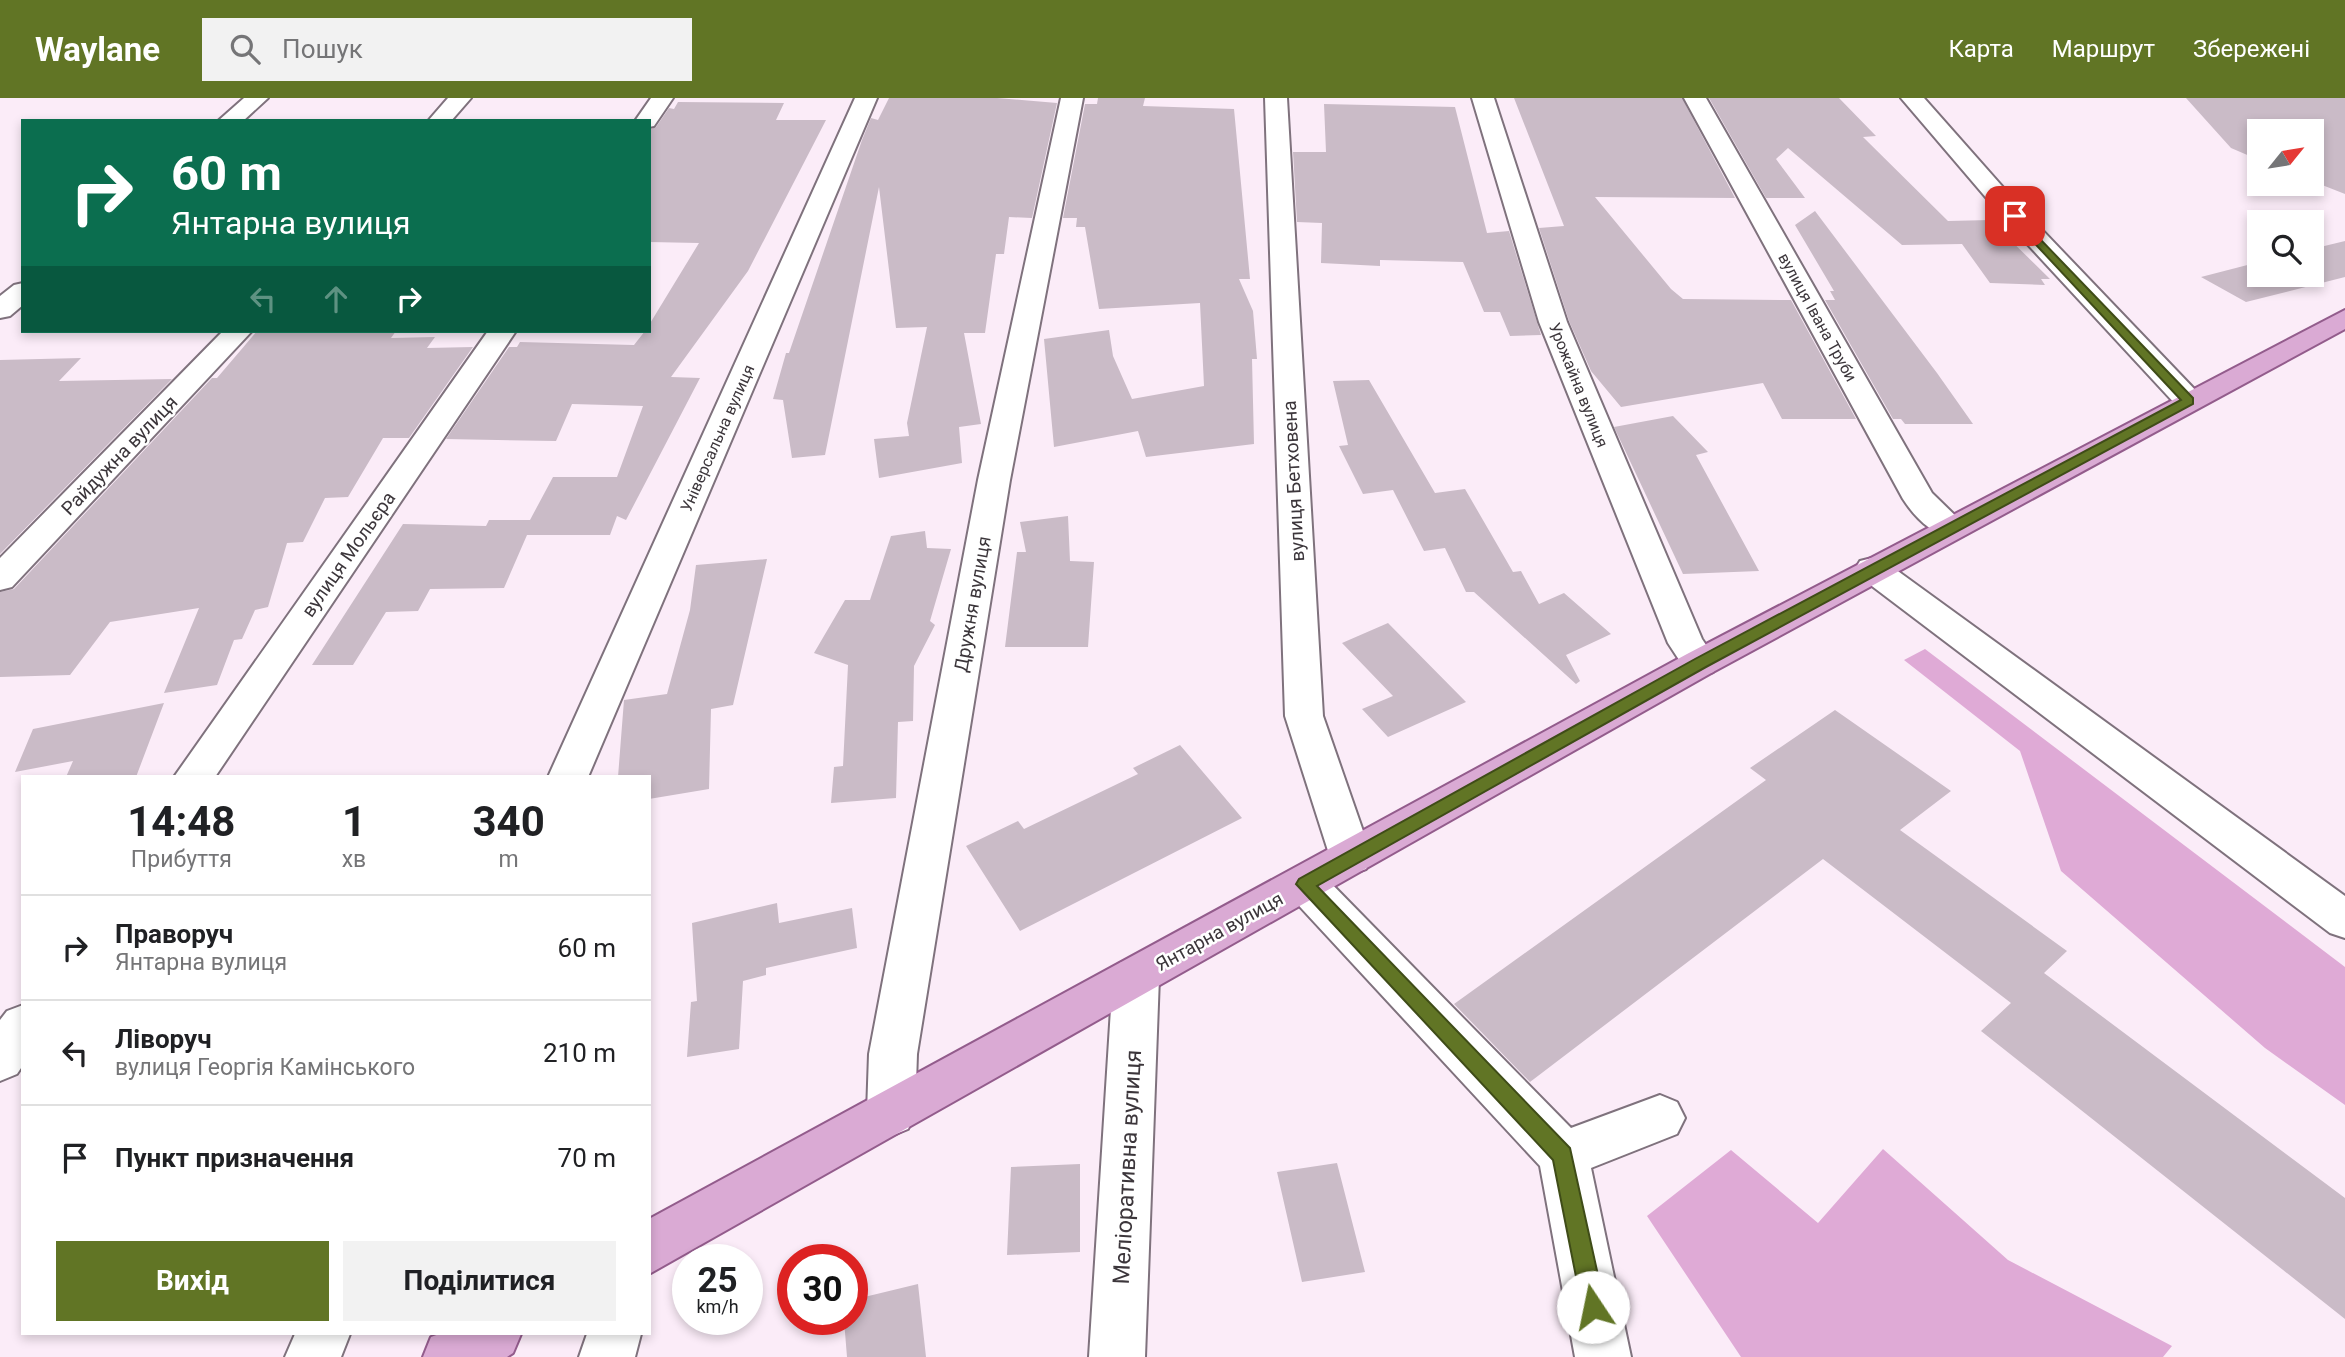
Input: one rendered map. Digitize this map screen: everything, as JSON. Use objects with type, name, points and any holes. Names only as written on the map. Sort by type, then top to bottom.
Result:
[{"type":"main road","name":"Янтарна вулиця","points":[[651,1247],[1700,663],[2345,318]]},
{"type":"main road","points":[[451,1357],[492,1335]]},
{"type":"street","points":[[231,119],[257,98]]},
{"type":"street","points":[[441,119],[460,98]]},
{"type":"street","points":[[647,119],[662,98]]},
{"type":"street","name":"Універсальна вулиця","points":[[569,775],[866,98]]},
{"type":"street","name":"Дружня вулиця","points":[[891,1113],[892,1054],[994,480],[1072,98]]},
{"type":"street","name":"вулиця Бетховена","points":[[1276,98],[1304,716],[1351,857]]},
{"type":"street","name":"Урожайна вулиця","points":[[1483,98],[1553,322],[1686,643],[1700,663]]},
{"type":"street","name":"вулиця Івана Труби","points":[[1695,98],[1919,499],[1951,528]]},
{"type":"street","points":[[1912,98],[2015,216],[2189,401]]},
{"type":"street","points":[[0,310],[21,293]]},
{"type":"street","name":"Райдужна вулиця","points":[[0,579],[236,333]]},
{"type":"street","name":"вулиця Мольєра","points":[[195,775],[501,333]]},
{"type":"street","points":[[1872,569],[2345,920]]},
{"type":"street","points":[[1305,884],[1563,1155],[1604,1357]]},
{"type":"street","name":"Меліоративна вулиця","points":[[1117,1357],[1136,977]]},
{"type":"street","points":[[0,1059],[21,1029]]},
{"type":"street","points":[[1563,1155],[1660,1118]]},
{"type":"street","points":[[313,1357],[323,1335]]},
{"type":"street","points":[[607,1357],[614,1335]]},
{"type":"shaded area","points":[[1925,649],[2345,967],[2345,1105],[2265,1048],[2061,871],[2020,751],[1904,660]]},
{"type":"shaded area","points":[[1883,1149],[2008,1260],[2172,1346],[2163,1357],[1741,1357],[1647,1216],[1731,1150],[1818,1223]]},
{"type":"building","points":[[889,98],[997,98],[1057,103],[1032,218],[1009,217],[1004,254],[996,254],[985,333],[964,333],[981,424],[959,427],[962,463],[879,478],[874,439],[909,436],[907,423],[927,327],[896,328],[879,187],[825,455],[792,458],[783,400],[773,399],[786,353],[789,353],[862,140],[871,118],[878,120]]},
{"type":"building","points":[[1098,98],[1145,98],[1143,106],[1234,109],[1250,279],[1239,279],[1253,311],[1257,359],[1252,359],[1254,444],[1146,457],[1138,431],[1054,447],[1044,339],[1109,330],[1113,356],[1132,399],[1204,386],[1200,303],[1099,309],[1085,227],[1076,227],[1077,218],[1063,218],[1085,104],[1097,104]]},
{"type":"building","points":[[1514,98],[1682,98],[1735,198],[1595,197],[1671,289],[1683,299],[1791,300],[1856,419],[1782,419],[1763,383],[1621,407],[1591,371],[1569,321],[1539,228],[1564,226]]},
{"type":"building","points":[[1709,98],[1839,98],[1876,136],[1863,137],[1948,221],[1990,220],[2050,279],[2041,279],[2045,285],[1990,283],[1962,244],[1902,245],[1788,148],[1776,159],[1805,198],[1766,198]]},
{"type":"building","points":[[2186,98],[2345,98],[2345,194],[2324,186],[2324,119],[2247,119],[2247,155],[2231,148]]},
{"type":"building","points":[[678,102],[784,103],[776,120],[826,120],[748,271],[671,377],[700,378],[626,520],[617,516],[610,535],[527,535],[504,588],[430,589],[418,611],[386,612],[353,665],[312,665],[403,524],[486,526],[489,520],[530,520],[553,477],[617,477],[643,406],[572,404],[556,441],[446,439],[509,347],[517,347],[520,342],[634,345],[643,333],[651,333],[651,322],[699,243],[651,242],[651,129],[656,127],[669,108],[674,109]]},
{"type":"building","points":[[1324,104],[1455,107],[1487,233],[1509,231],[1541,335],[1510,336],[1500,312],[1484,312],[1463,262],[1380,260],[1380,266],[1321,263],[1322,223],[1297,222],[1293,152],[1326,152]]},
{"type":"building","points":[[1815,211],[1973,424],[1905,424],[1901,419],[1893,419],[1825,300],[1835,300],[1830,291],[1834,291],[1795,225]]},
{"type":"building","points":[[2345,241],[2345,277],[2324,282],[2324,246]]},
{"type":"building","points":[[2247,265],[2247,287],[2305,287],[2246,302],[2201,277]]},
{"type":"building","points":[[255,333],[395,333],[391,338],[435,337],[427,348],[473,347],[409,438],[383,438],[348,497],[325,498],[303,542],[287,543],[268,607],[255,610],[242,639],[234,640],[217,685],[164,693],[199,608],[110,622],[70,675],[0,677],[0,592],[14,589],[212,378],[217,378]]},
{"type":"building","points":[[81,358],[59,381],[172,379],[0,554],[0,360]]},
{"type":"building","points":[[1369,380],[1435,493],[1465,489],[1513,572],[1521,571],[1539,604],[1564,593],[1611,634],[1566,655],[1580,681],[1576,684],[1474,592],[1466,592],[1445,548],[1424,551],[1393,490],[1363,494],[1339,446],[1348,445],[1333,381]]},
{"type":"building","points":[[1673,416],[1708,452],[1696,455],[1759,571],[1683,574],[1614,427]]},
{"type":"building","points":[[1068,516],[1070,561],[1094,562],[1088,647],[1005,647],[1017,552],[1026,552],[1020,522]]},
{"type":"building","points":[[925,531],[927,548],[951,549],[930,621],[935,625],[914,666],[913,721],[898,722],[896,798],[831,803],[834,767],[843,766],[848,665],[814,653],[845,600],[870,600],[891,536]]},
{"type":"building","points":[[767,559],[733,705],[711,709],[709,789],[651,799],[651,775],[618,775],[624,700],[667,694],[690,610],[696,565]]},
{"type":"building","points":[[1388,623],[1466,702],[1388,737],[1362,709],[1393,696],[1342,643]]},
{"type":"building","points":[[164,703],[137,775],[67,775],[73,761],[15,772],[33,729]]},
{"type":"building","points":[[1835,710],[1951,791],[1900,830],[2067,951],[2044,973],[2345,1198],[2345,1319],[1981,1031],[2011,1003],[1823,859],[1530,1082],[1454,1004],[1766,780],[1750,768]]},
{"type":"building","points":[[1180,745],[1242,818],[1020,931],[966,846],[1018,821],[1024,829],[1138,774],[1133,768]]},
{"type":"building","points":[[777,903],[779,923],[852,908],[857,948],[766,968],[766,975],[743,981],[739,1049],[687,1057],[691,1002],[697,1001],[692,923]]},
{"type":"building","points":[[1337,1163],[1365,1272],[1302,1282],[1277,1172]]},
{"type":"building","points":[[1080,1164],[1080,1252],[1007,1255],[1011,1167]]},
{"type":"building","points":[[918,1284],[926,1357],[847,1357],[845,1335],[868,1335],[868,1296]]},
{"type":"route","points":[[1593,1307],[1563,1155],[1305,884],[1872,569],[2189,401],[2015,216]]}]
